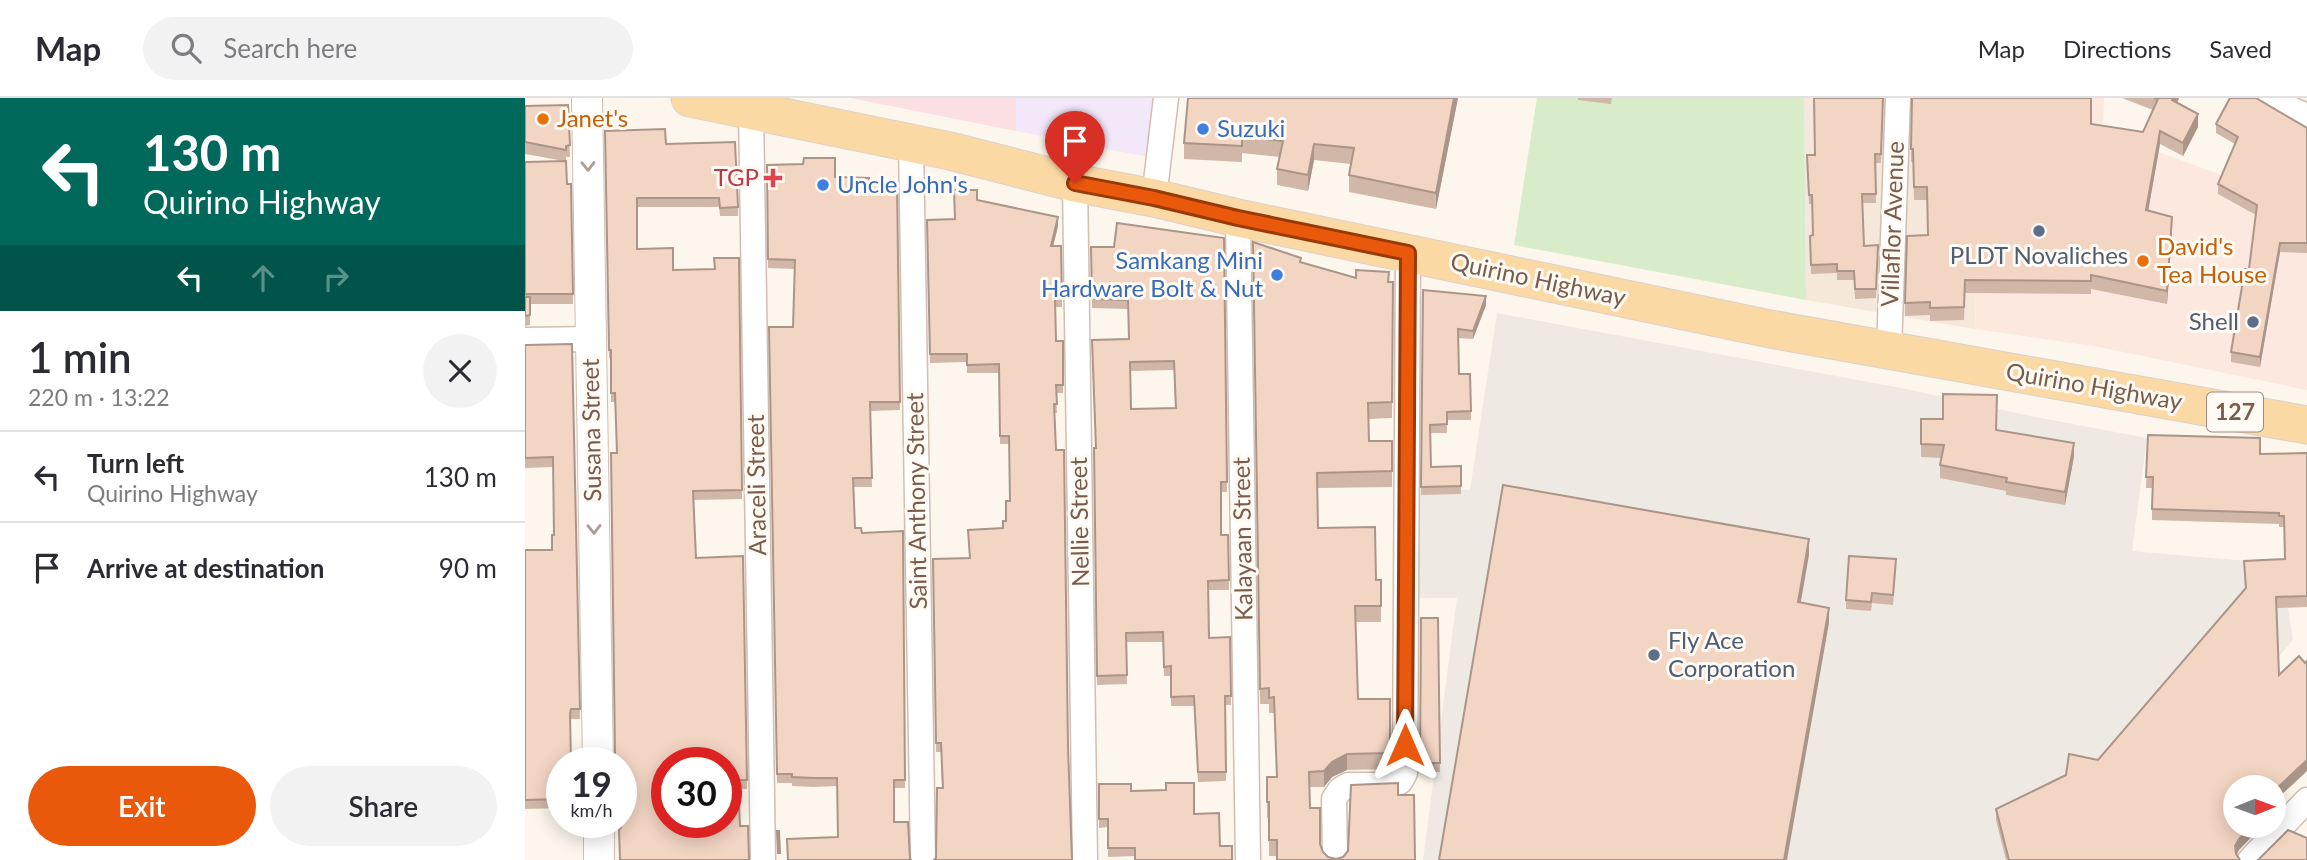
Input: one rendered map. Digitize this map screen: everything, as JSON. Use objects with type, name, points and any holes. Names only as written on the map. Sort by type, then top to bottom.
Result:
[{"type":"main road","name":"Quirino Highway","points":[[690,98],[911,143],[1075,183],[1238,218],[1770,329],[2307,425]]},
{"type":"street","name":"Susana Street","points":[[587,98],[598,747]]},
{"type":"street","points":[[1154,198],[1166,98]]},
{"type":"street","name":"Villaflor Avenue","points":[[1889,350],[1898,98]]},
{"type":"street","points":[[2266,98],[2307,116]]},
{"type":"street","name":"Araceli Street","points":[[751,110],[763,860]]},
{"type":"street","name":"Saint Anthony Street","points":[[911,143],[923,860]]},
{"type":"street","name":"Nellie Street","points":[[1075,183],[1085,860]]},
{"type":"street","name":"Kalayaan Street","points":[[1238,218],[1248,860]]},
{"type":"street","points":[[1335,860],[1334,799],[1340,790],[1348,785],[1392,785],[1400,782],[1405,773],[1408,253]]},
{"type":"street","points":[[525,340],[591,339]]},
{"type":"street","points":[[2250,860],[2297,825],[2307,800]]},
{"type":"street","points":[[599,838],[599,860]]},
{"type":"shaded area","points":[[851,98],[1016,98],[1016,131]]},
{"type":"shaded area","points":[[1016,98],[1154,98],[1148,157],[1016,131]]},
{"type":"shaded area","points":[[1804,98],[1981,98],[1975,329],[1806,300]]},
{"type":"shaded area","points":[[1981,98],[2104,98],[2103,132],[2307,206],[2307,390],[2099,347],[1975,329]]},
{"type":"shaded area","points":[[1497,313],[1901,388],[2147,438],[2132,551],[2281,564],[2293,640],[2154,803],[2010,860],[1423,860],[1457,598],[1410,598],[1411,487],[1470,490]]},
{"type":"green space","points":[[1537,98],[1804,98],[1806,300],[1514,245]]},
{"type":"building","points":[[1188,98],[1454,98],[1436,193],[1349,175],[1354,148],[1314,144],[1308,175],[1277,169],[1283,141],[1242,136],[1242,146],[1184,143]]},
{"type":"building","points":[[1814,98],[1883,98],[1881,154],[1875,154],[1876,194],[1862,194],[1864,246],[1878,245],[1876,289],[1855,289],[1854,271],[1837,271],[1837,264],[1811,265],[1812,195],[1809,195],[1807,155],[1815,155]]},
{"type":"building","points":[[1912,98],[2091,98],[2091,124],[2143,132],[2158,99],[2154,98],[2173,98],[2172,100],[2198,114],[2183,143],[2160,131],[2146,210],[2172,217],[2167,291],[2091,275],[2091,281],[1965,280],[1964,307],[1930,308],[1930,302],[1905,303],[1907,236],[1928,235],[1927,187],[1914,187],[1911,149]]},
{"type":"building","points":[[2230,98],[2256,98],[2307,128],[2307,243],[2280,243],[2260,357],[2231,352],[2245,269],[2249,269],[2257,205],[2218,184],[2238,137],[2216,124]]},
{"type":"building","points":[[568,105],[570,145],[566,146],[566,150],[525,142],[525,106]]},
{"type":"building","points":[[665,129],[666,144],[735,142],[738,207],[720,208],[719,198],[637,198],[637,249],[673,248],[673,270],[715,269],[714,258],[739,258],[742,490],[693,491],[696,558],[743,556],[747,780],[742,780],[742,747],[651,747],[651,838],[742,838],[742,826],[748,826],[749,860],[620,860],[619,838],[637,838],[637,747],[615,747],[611,453],[617,453],[615,393],[611,393],[605,131]]},
{"type":"building","points":[[804,158],[835,158],[835,177],[869,178],[869,182],[897,183],[900,402],[870,402],[872,478],[853,478],[855,528],[861,528],[862,533],[903,531],[905,780],[894,780],[894,822],[908,822],[911,860],[788,860],[787,839],[838,837],[837,778],[777,774],[769,327],[793,327],[795,260],[768,259],[767,165],[803,164]]},
{"type":"building","points":[[566,161],[567,184],[571,184],[573,294],[525,294],[525,162]]},
{"type":"building","points":[[954,190],[977,190],[977,200],[1058,217],[1051,246],[1061,246],[1062,298],[1055,298],[1056,341],[1063,341],[1063,385],[1056,385],[1057,404],[1054,404],[1056,450],[1064,450],[1072,860],[934,860],[937,788],[943,788],[941,743],[936,743],[933,559],[970,558],[968,530],[1003,528],[1003,521],[1006,521],[1006,501],[1010,501],[1009,436],[1000,436],[999,364],[967,365],[967,354],[930,354],[927,220],[955,219]]},
{"type":"building","points":[[1117,223],[1224,238],[1227,482],[1221,482],[1221,535],[1228,535],[1229,580],[1208,581],[1209,638],[1230,637],[1231,696],[1225,696],[1226,772],[1198,772],[1194,696],[1171,697],[1171,666],[1164,667],[1163,632],[1126,633],[1127,675],[1097,676],[1096,448],[1092,340],[1129,339],[1128,300],[1092,299],[1091,247],[1114,247]],"holes":[[[1174,361],[1176,408],[1131,409],[1130,362]]]},
{"type":"building","points":[[1253,242],[1301,258],[1300,262],[1356,278],[1356,270],[1389,272],[1388,282],[1393,282],[1392,402],[1368,403],[1369,441],[1392,441],[1392,471],[1317,473],[1318,528],[1375,527],[1376,580],[1381,580],[1381,606],[1355,606],[1358,699],[1390,699],[1390,753],[1347,754],[1332,762],[1324,771],[1309,772],[1310,808],[1320,808],[1320,844],[1328,857],[1336,859],[1343,857],[1348,851],[1351,785],[1398,783],[1398,795],[1414,795],[1415,860],[1277,860],[1277,840],[1269,840],[1267,777],[1277,777],[1274,697],[1269,698],[1269,688],[1260,689]]},
{"type":"building","points":[[1423,290],[1486,296],[1473,331],[1458,329],[1459,374],[1470,374],[1471,411],[1447,412],[1447,424],[1430,425],[1431,467],[1461,466],[1461,486],[1421,487]]},
{"type":"building","points":[[525,297],[530,297],[530,315],[525,316]]},
{"type":"building","points":[[572,344],[580,709],[571,709],[570,713],[571,747],[546,747],[546,799],[525,800],[525,550],[552,550],[554,535],[553,457],[525,458],[525,345]]},
{"type":"building","points":[[1943,394],[1997,395],[1996,430],[2074,443],[2065,492],[2006,482],[2007,478],[1940,465],[1944,445],[1921,444],[1921,419],[1943,419]]},
{"type":"building","points":[[2148,435],[2260,438],[2260,454],[2307,453],[2307,596],[2276,597],[2279,675],[2299,656],[2305,663],[2307,661],[2307,760],[2286,780],[2286,775],[2223,775],[2223,838],[2240,838],[2235,846],[2240,860],[2009,860],[1996,809],[2066,775],[2069,754],[2098,760],[2246,588],[2244,561],[2285,559],[2284,516],[2279,516],[2279,513],[2152,509],[2153,477],[2146,477]]},
{"type":"building","points":[[1503,485],[1809,539],[1798,602],[1829,608],[1784,860],[1439,860]]},
{"type":"building","points":[[1849,556],[1896,559],[1893,595],[1872,593],[1871,602],[1846,600]]},
{"type":"building","points":[[1421,618],[1438,618],[1440,763],[1420,763]]},
{"type":"building","points":[[1166,783],[1194,783],[1194,814],[1219,813],[1220,846],[1232,846],[1232,860],[1135,860],[1135,848],[1108,848],[1108,819],[1099,819],[1099,784],[1131,784],[1131,791],[1166,790]]},
{"type":"building","points":[[2288,830],[2307,838],[2307,860],[2258,860],[2280,838],[2286,838]]},
{"type":"building","points":[[779,831],[780,853],[778,853]]},
{"type":"place","name":"Janet's","points":[[543,119]]},
{"type":"place","name":"Suzuki","points":[[1203,129]]},
{"type":"place","name":"TGP","points":[[773,178]]},
{"type":"place","name":"Uncle John's","points":[[823,185]]},
{"type":"place","name":"PLDT Novaliches","points":[[2039,231]]},
{"type":"place","name":"David's Tea House","points":[[2143,261]]},
{"type":"place","name":"Samkang Mini Hardware Bolt & Nut","points":[[1277,275]]},
{"type":"place","name":"Shell","points":[[2253,322]]},
{"type":"place","name":"Fly Ace Corporation","points":[[1654,655]]},
{"type":"route","points":[[1075,183],[1408,253],[1405,745]]}]
